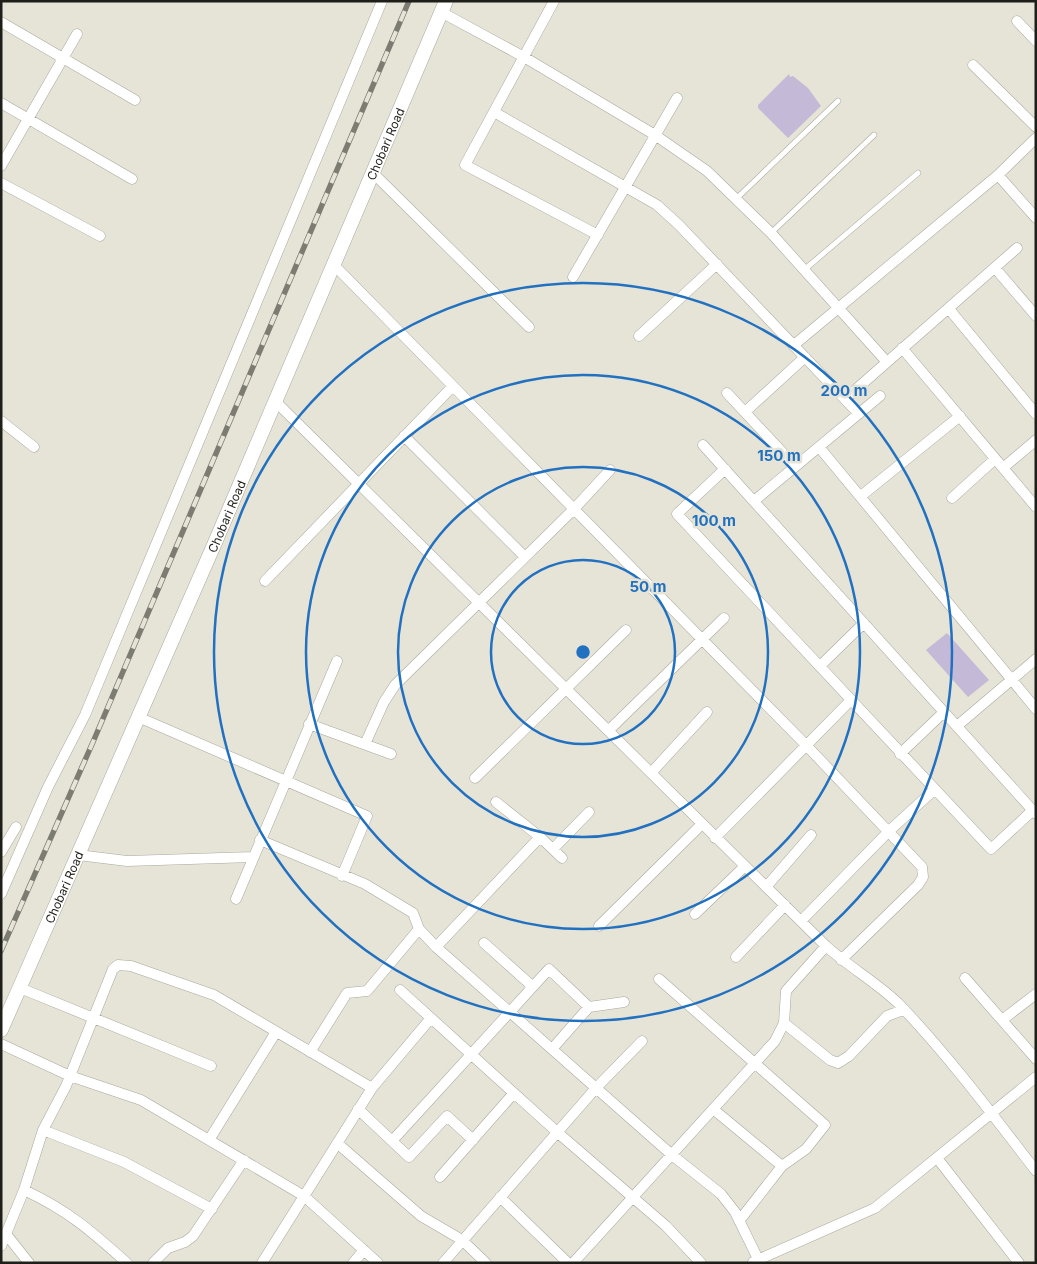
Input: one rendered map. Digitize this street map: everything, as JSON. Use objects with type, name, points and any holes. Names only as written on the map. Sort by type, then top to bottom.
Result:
[{"type":"street","points":[[1,894],[48,787],[85,715],[382,1]]},
{"type":"street","points":[[554,1],[465,165],[598,235]]},
{"type":"street","points":[[444,7],[655,135],[707,171],[771,233],[886,362]]},
{"type":"street","name":"Chobari Road","points":[[1,1030],[444,7]]},
{"type":"street","points":[[1017,21],[1036,41]]},
{"type":"street","points":[[1,22],[135,100]]},
{"type":"street","points":[[1,166],[77,34]]},
{"type":"street","points":[[973,65],[1036,127]]},
{"type":"street","points":[[573,277],[677,98]]},
{"type":"street","points":[[1,103],[132,179]]},
{"type":"street","points":[[494,112],[657,205],[717,264],[859,414]]},
{"type":"street","points":[[794,345],[998,175],[1036,138]]},
{"type":"street","points":[[372,172],[529,327]]},
{"type":"street","points":[[998,175],[1036,218]]},
{"type":"street","points":[[1,183],[100,236]]},
{"type":"street","points":[[844,399],[1017,248]]},
{"type":"street","points":[[333,264],[805,744],[922,867],[923,877],[918,885],[841,960]]},
{"type":"street","points":[[639,336],[717,264]]},
{"type":"street","points":[[994,268],[1036,316]]},
{"type":"street","points":[[949,309],[1036,414]]},
{"type":"street","points":[[902,348],[1036,507]]},
{"type":"street","points":[[745,412],[805,357]]},
{"type":"street","points":[[265,580],[453,386]]},
{"type":"street","points":[[727,393],[796,466]]},
{"type":"street","points":[[754,501],[880,396]]},
{"type":"street","points":[[275,400],[609,730],[744,867],[841,960],[900,1006],[991,1113],[1036,1171]]},
{"type":"street","points":[[861,496],[960,416]]},
{"type":"street","points":[[1,422],[34,447]]},
{"type":"street","points":[[404,436],[525,557]]},
{"type":"street","points":[[1003,468],[1036,440]]},
{"type":"street","points":[[703,445],[1034,812],[991,849],[677,514],[724,469]]},
{"type":"street","points":[[819,447],[861,496],[1010,681],[1036,710]]},
{"type":"street","points":[[952,498],[995,459]]},
{"type":"street","points":[[364,744],[384,702],[396,685],[574,509],[610,470]]},
{"type":"street","points":[[609,730],[724,618]]},
{"type":"street","points":[[820,666],[864,623]]},
{"type":"street","points":[[475,778],[626,630]]},
{"type":"street","points":[[957,726],[1036,660]]},
{"type":"street","points":[[236,899],[337,661]]},
{"type":"street","points":[[715,838],[805,744],[851,700]]},
{"type":"street","points":[[651,773],[707,712]]},
{"type":"street","points":[[900,754],[944,712]]},
{"type":"street","points":[[138,717],[367,816],[342,876]]},
{"type":"street","points":[[309,724],[391,754]]},
{"type":"street","points":[[801,921],[889,831],[935,789]]},
{"type":"street","points":[[496,802],[540,837],[562,858]]},
{"type":"street","points":[[553,849],[589,812]]},
{"type":"street","points":[[599,926],[702,824]]},
{"type":"street","points":[[1,852],[16,827]]},
{"type":"street","points":[[766,887],[811,835]]},
{"type":"street","points":[[436,947],[540,837]]},
{"type":"street","points":[[260,840],[342,876],[365,884],[413,914],[419,929],[436,947],[672,1154],[721,1194],[739,1221],[757,1262],[875,1208],[1036,1077]]},
{"type":"street","points":[[78,855],[127,861],[253,857]]},
{"type":"street","points":[[695,914],[744,867]]},
{"type":"street","points":[[736,957],[785,905]]},
{"type":"street","points":[[310,1052],[347,993],[368,991],[419,929]]},
{"type":"street","points":[[484,943],[532,986]]},
{"type":"street","points":[[573,1263],[775,1041],[784,1020],[785,994],[791,983],[826,946]]},
{"type":"street","points":[[1,1246],[24,1190],[43,1130],[70,1076],[113,970],[123,965],[214,995],[372,1088]]},
{"type":"street","points":[[392,1141],[509,1010],[549,970],[589,1007]]},
{"type":"street","points":[[964,978],[1036,1059]]},
{"type":"street","points":[[659,980],[825,1125],[806,1149],[782,1166],[739,1221]]},
{"type":"street","points":[[20,988],[210,1066]]},
{"type":"street","points":[[400,990],[557,1132],[680,1238],[702,1263]]},
{"type":"street","points":[[1002,1020],[1036,994]]},
{"type":"street","points":[[552,1049],[589,1007],[624,1002]]},
{"type":"street","points":[[784,1020],[830,1060],[838,1063],[849,1056],[887,1016],[900,1006]]},
{"type":"street","points":[[262,1263],[372,1088],[431,1018]]},
{"type":"street","points":[[209,1140],[276,1032]]},
{"type":"street","points":[[443,1263],[596,1088],[642,1041]]},
{"type":"street","points":[[1,1044],[70,1076],[141,1100],[304,1196],[378,1263]]},
{"type":"street","points":[[440,1177],[514,1092]]},
{"type":"street","points":[[713,1108],[782,1166]]},
{"type":"street","points":[[358,1109],[409,1156],[447,1116],[473,1140]]},
{"type":"street","points":[[43,1130],[124,1162],[212,1209]]},
{"type":"street","points":[[337,1143],[421,1216],[462,1240],[486,1263]]},
{"type":"street","points":[[937,1158],[1019,1263]]},
{"type":"street","points":[[153,1263],[168,1248],[185,1242],[193,1236],[244,1160]]},
{"type":"street","points":[[24,1190],[55,1204],[78,1220],[127,1263]]},
{"type":"street","points":[[500,1197],[568,1263]]},
{"type":"street","points":[[6,1234],[29,1263]]},
{"type":"street","points":[[353,1263],[364,1250]]},
{"type":"lane","points":[[736,198],[838,101]]},
{"type":"lane","points":[[771,233],[874,135]]},
{"type":"lane","points":[[804,270],[918,173]]},
{"type":"building","points":[[789,74],[790,77],[793,76],[808,88],[821,106],[788,138],[758,108],[758,105]]},
{"type":"building","points":[[947,633],[989,680],[968,697],[926,650]]},
{"type":"railway","points":[[1,951],[93,742],[409,1]]}]
